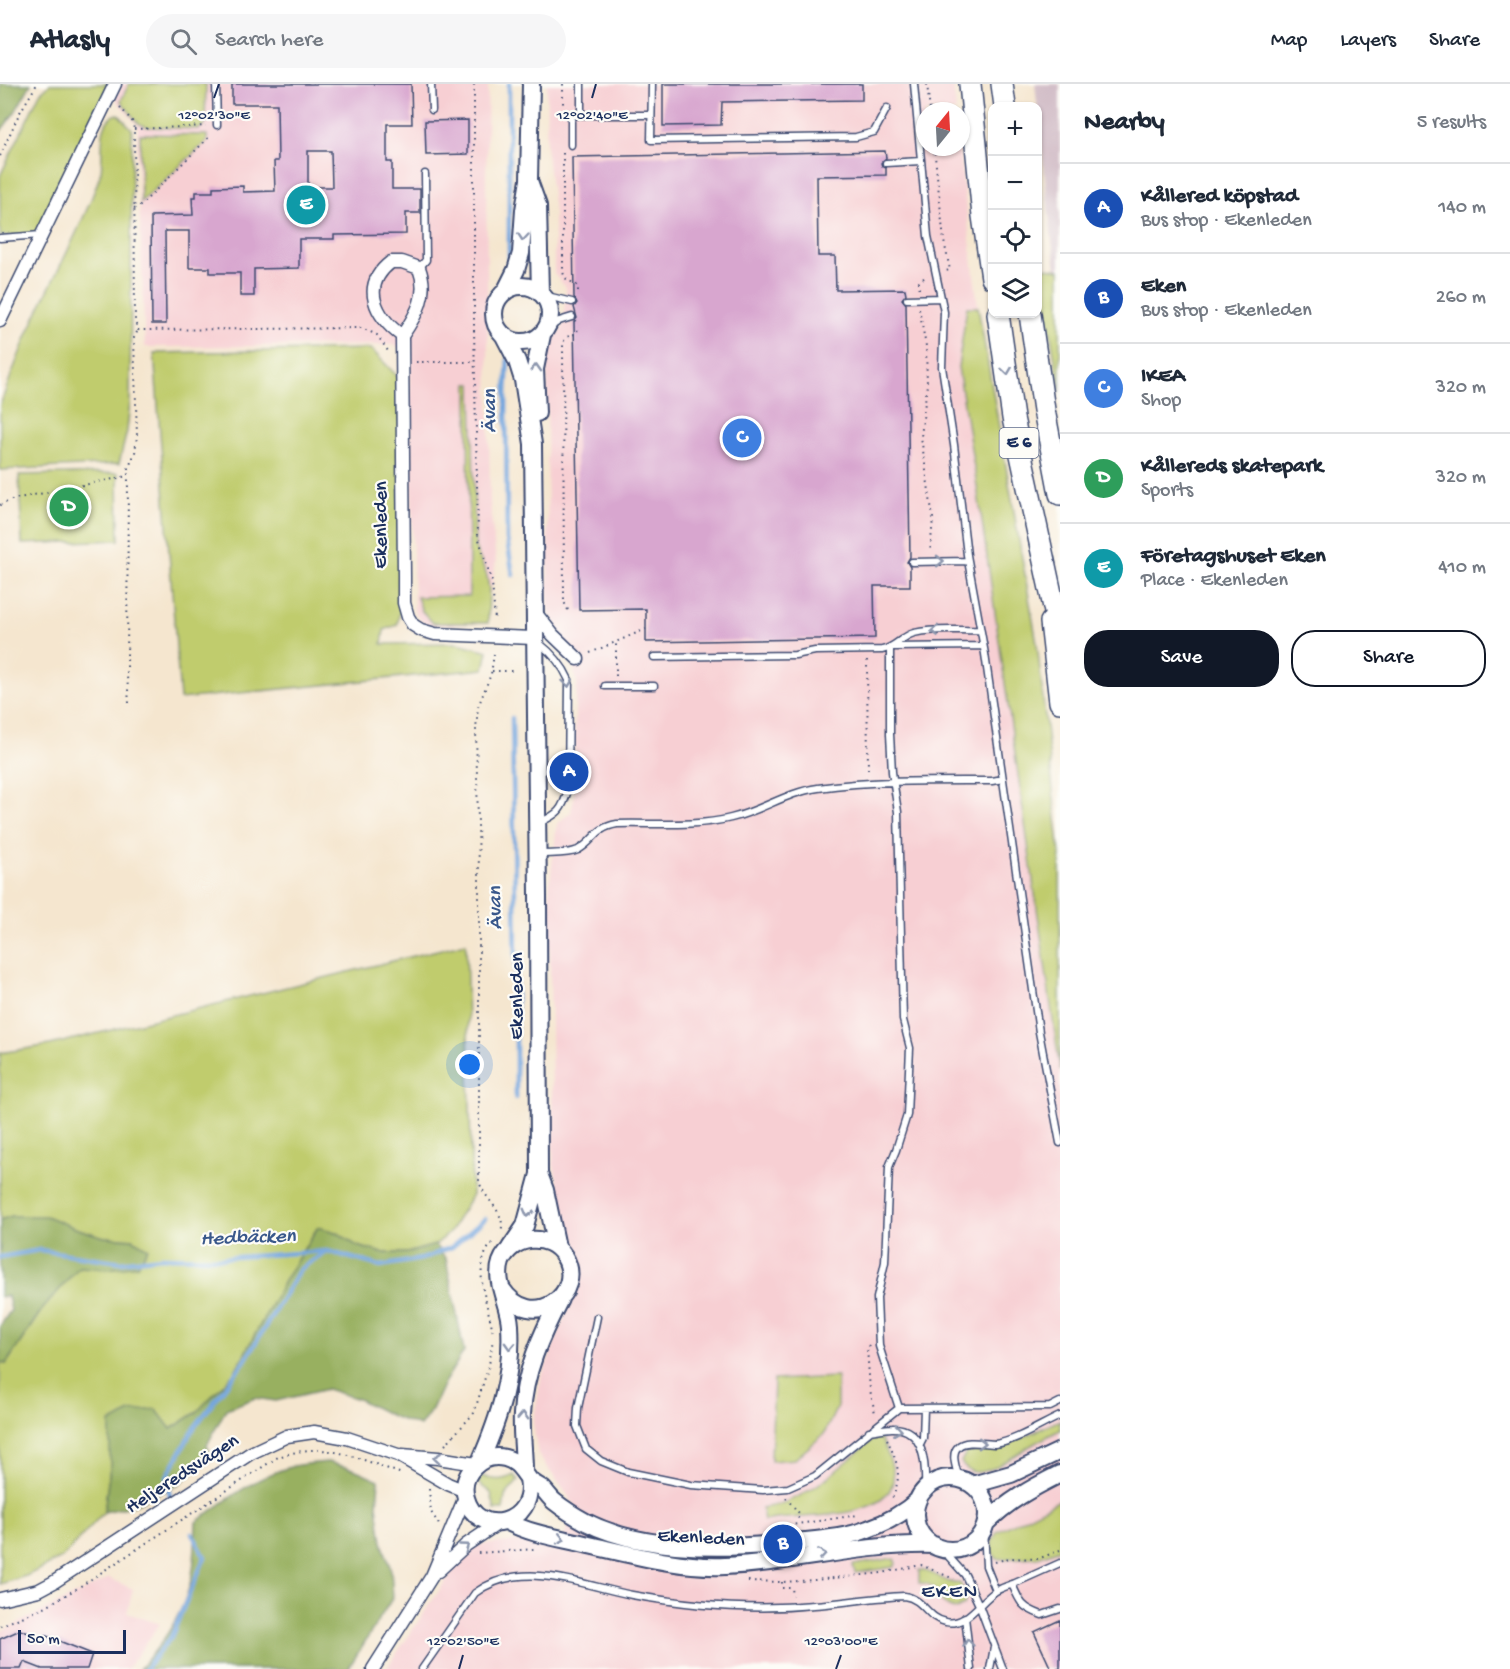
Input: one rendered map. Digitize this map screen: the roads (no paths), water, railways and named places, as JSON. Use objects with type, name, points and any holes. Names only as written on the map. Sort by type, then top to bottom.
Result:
[{"type":"highway","points":[[970,84],[983,216],[991,264]]},
{"type":"highway","points":[[1002,84],[1004,102]]},
{"type":"highway","name":"E 6","points":[[999,318],[1013,418],[1060,635]]},
{"type":"highway","name":"E 6","points":[[1031,318],[1044,410],[1060,494]]},
{"type":"highway","points":[[1045,571],[1060,702]]},
{"type":"street","points":[[0,321],[116,84]]},
{"type":"street","name":"Ekenleden","points":[[531,84],[529,180],[521,253],[494,313],[495,322],[517,361],[523,380],[533,444]]},
{"type":"street","name":"Ekenleden","points":[[510,1248],[525,1226],[538,1174],[538,908],[533,444],[537,416],[535,369],[544,332],[550,318],[550,309],[541,294],[538,206],[529,180]]},
{"type":"street","points":[[402,336],[377,309],[374,288],[377,277],[392,262],[402,262],[419,268]]},
{"type":"street","name":"Ekenleden","points":[[419,268],[423,279],[423,297],[414,318],[402,336],[401,362],[404,603],[408,617],[413,625],[435,634],[534,639]]},
{"type":"street","points":[[505,292],[512,288],[526,286],[541,294]]},
{"type":"street","points":[[504,336],[511,340],[527,342],[544,332]]},
{"type":"street","points":[[534,611],[554,635],[578,658]]},
{"type":"street","name":"Ekenleden","points":[[538,1174],[557,1247]]},
{"type":"street","points":[[373,1669],[432,1576],[465,1494],[467,1477],[478,1463],[496,1424],[507,1388],[511,1347],[510,1321],[499,1272],[505,1255],[510,1248],[528,1240],[548,1242],[564,1255],[569,1275],[567,1285],[538,1343],[531,1363],[522,1415],[526,1475],[530,1496],[526,1505],[514,1518],[503,1522],[466,1545],[432,1576]]},
{"type":"street","points":[[502,1289],[516,1304],[526,1308],[547,1307],[563,1294]]},
{"type":"street","name":"Heljeredsvägen","points":[[0,1599],[39,1590],[54,1582],[251,1453],[287,1436],[314,1432],[329,1434],[398,1455],[478,1463]]},
{"type":"street","points":[[1060,1451],[1011,1474],[965,1482],[940,1480],[922,1495],[916,1513],[918,1526],[924,1537],[938,1546],[951,1550],[970,1544],[998,1511],[1024,1492],[1060,1474]]},
{"type":"street","name":"Heljeredsvägen","points":[[398,1455],[465,1494]]},
{"type":"street","name":"Ekenleden","points":[[478,1463],[488,1458],[504,1457],[519,1465],[526,1475],[569,1513],[616,1533],[660,1542],[727,1548],[839,1537],[868,1529],[908,1509],[922,1495]]},
{"type":"street","points":[[965,1482],[984,1499],[987,1514],[985,1526]]},
{"type":"street","name":"Ekenleden","points":[[465,1494],[470,1509],[489,1521],[503,1522],[523,1530],[678,1563],[723,1566],[864,1548],[907,1545],[938,1546]]},
{"type":"lane","points":[[216,84],[217,125]]},
{"type":"lane","points":[[430,84],[432,110]]},
{"type":"lane","points":[[581,84],[581,116]]},
{"type":"lane","points":[[652,84],[651,140],[856,136],[874,132],[887,108]]},
{"type":"lane","points":[[914,84],[927,236],[944,312],[942,367],[968,561],[983,646],[1039,1032],[1060,1143]]},
{"type":"lane","points":[[571,145],[571,116],[651,115]]},
{"type":"lane","points":[[886,164],[921,160]]},
{"type":"lane","points":[[419,268],[426,261],[425,174]]},
{"type":"lane","points":[[0,238],[42,235]]},
{"type":"lane","points":[[541,294],[575,300]]},
{"type":"lane","points":[[907,299],[941,298]]},
{"type":"lane","points":[[544,332],[558,321],[575,319]]},
{"type":"lane","points":[[912,562],[968,561]]},
{"type":"lane","points":[[892,648],[912,634],[927,631],[980,630]]},
{"type":"lane","points":[[534,639],[552,653],[563,666],[569,680],[568,790],[564,805],[557,814],[536,824]]},
{"type":"lane","points":[[654,657],[795,655],[815,651],[983,646]]},
{"type":"lane","points":[[892,648],[890,734],[893,782],[898,812],[903,1020],[910,1048],[907,1114],[888,1167],[885,1262],[877,1298],[879,1346],[899,1408]]},
{"type":"lane","points":[[605,686],[654,686]]},
{"type":"lane","points":[[536,854],[568,853],[580,849],[596,832],[606,826],[715,822],[758,810],[793,794],[816,788],[893,782],[1003,779]]},
{"type":"lane","points":[[597,1317],[578,1408],[577,1426],[586,1449],[601,1461],[628,1472],[692,1485],[763,1490],[788,1488],[815,1476],[899,1408],[1050,1407],[1060,1402]]},
{"type":"lane","points":[[920,1444],[923,1438],[924,1408]]},
{"type":"lane","points":[[965,1482],[955,1459],[958,1446],[969,1443],[1004,1442],[1060,1416]]},
{"type":"lane","points":[[869,1431],[901,1429],[913,1436],[920,1444],[925,1473],[922,1495]]},
{"type":"lane","points":[[985,1526],[986,1566],[996,1591]]},
{"type":"lane","points":[[938,1546],[965,1575],[1003,1669]]},
{"type":"lane","points":[[422,1669],[475,1593],[486,1585],[503,1578],[527,1576],[558,1578],[631,1594],[705,1606],[736,1608],[914,1597],[934,1618],[949,1623],[965,1617],[996,1591],[1060,1563]]},
{"type":"lane","points":[[1012,1584],[1025,1608],[1042,1615],[1060,1609]]},
{"type":"lane","points":[[965,1617],[970,1669]]},
{"type":"lane","points":[[990,1669],[994,1646]]},
{"type":"waterway","name":"Ävan","points":[[509,84],[509,260]]},
{"type":"waterway","name":"Ävan","points":[[508,357],[507,539],[513,575]]},
{"type":"waterway","name":"Ävan","points":[[512,718],[516,1098]]},
{"type":"waterway","name":"Hedbäcken","points":[[0,1257],[40,1250],[121,1262],[161,1257],[222,1258],[327,1251],[380,1266],[422,1259],[452,1247],[485,1219]]},
{"type":"waterway","points":[[170,1497],[167,1476],[194,1428],[244,1362],[300,1269],[324,1253]]},
{"type":"waterway","points":[[145,1669],[171,1637],[205,1557],[192,1533]]},
{"type":"place","name":"Företagshuset Eken","points":[[306,205]]},
{"type":"place","name":"IKEA","points":[[742,438]]},
{"type":"place","name":"Kållereds skatepark","points":[[69,507]]},
{"type":"place","name":"Kållered köpstad","points":[[569,772]]},
{"type":"place","name":"Eken","points":[[783,1544]]},
{"type":"district","name":"EKEN","points":[[950,1593]]}]
